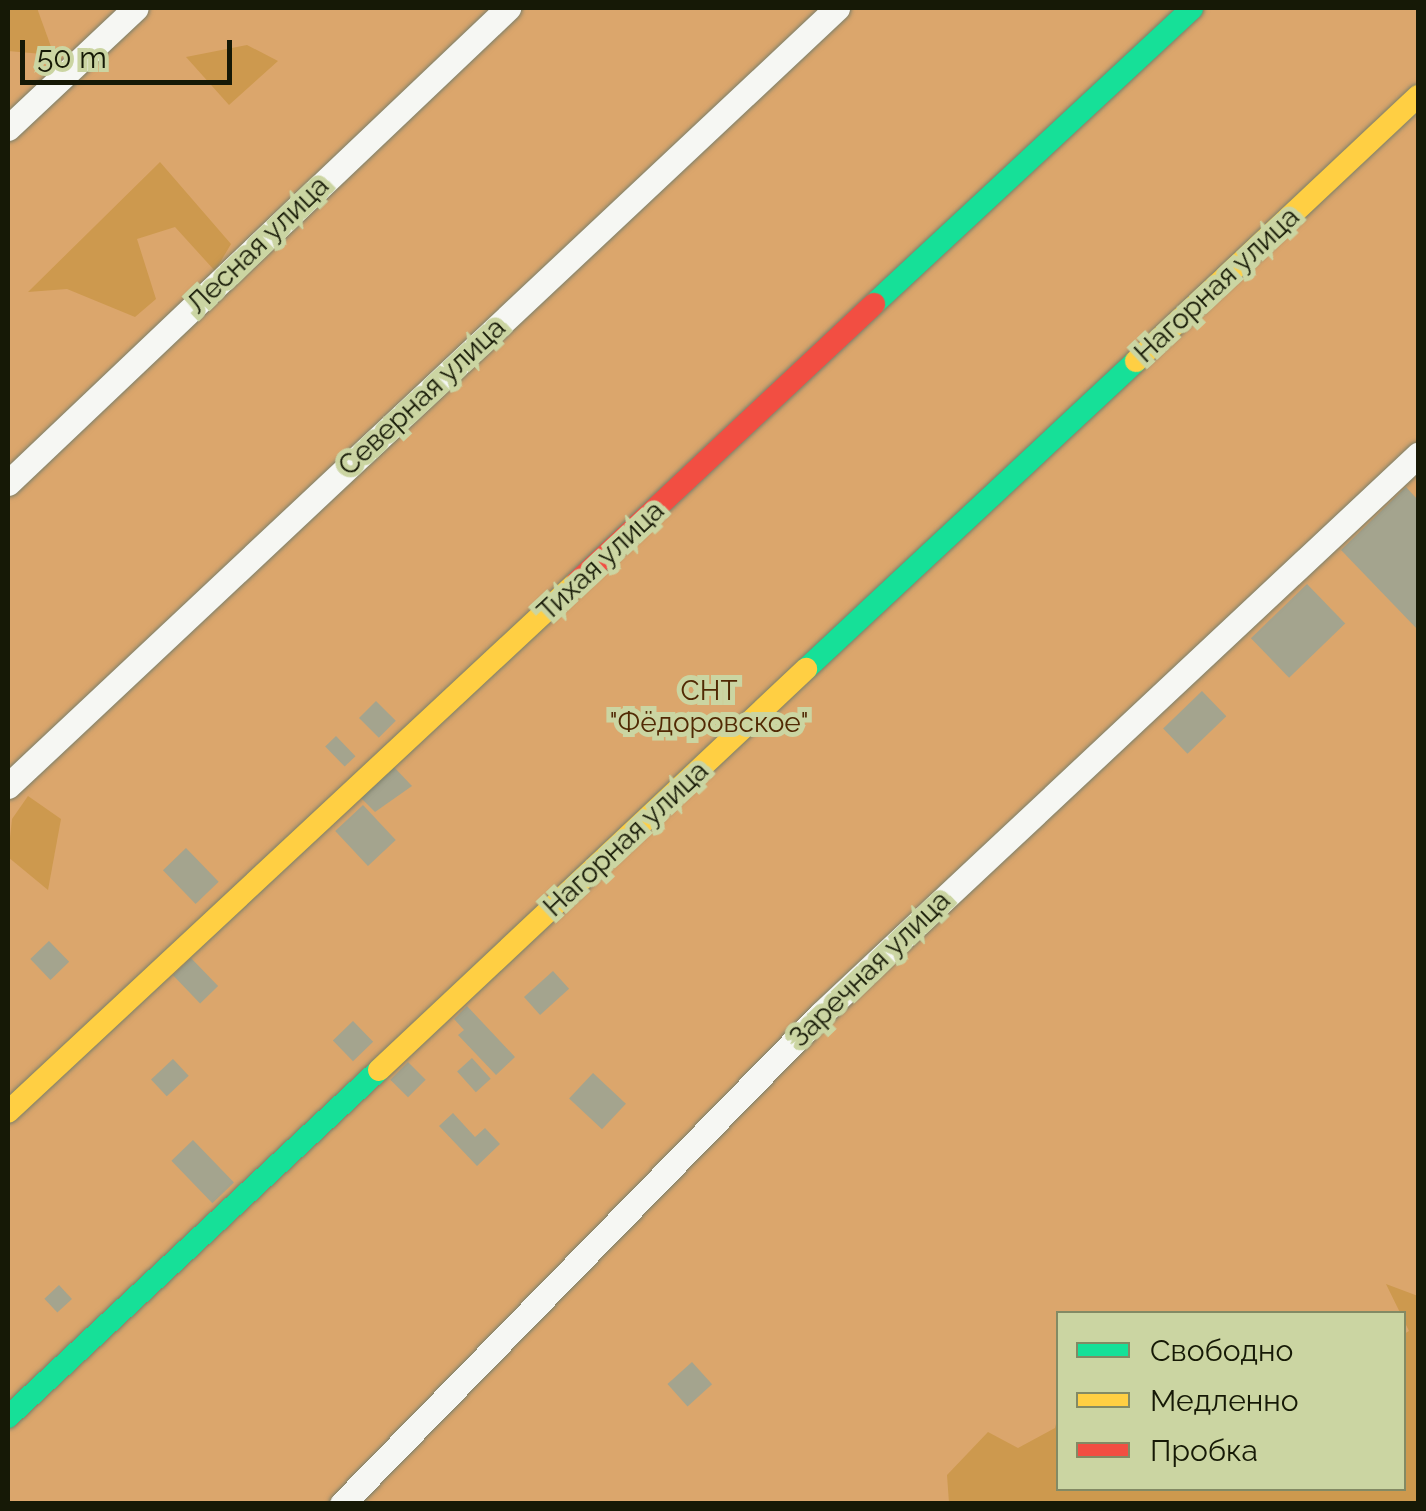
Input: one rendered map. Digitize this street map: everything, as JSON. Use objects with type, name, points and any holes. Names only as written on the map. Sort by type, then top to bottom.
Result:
[{"type":"street","points":[[8,128],[136,8]]},
{"type":"street","name":"Лесная улица","points":[[8,483],[508,8]]},
{"type":"street","name":"Северная улица","points":[[8,786],[837,8]]},
{"type":"street","name":"Тихая улица","points":[[8,1112],[1192,8]]},
{"type":"street","name":"Нагорная улица","points":[[8,1417],[1418,96]]},
{"type":"street","name":"Заречная улица","points":[[342,1504],[821,1014],[1418,455]]},
{"type":"green space","name":"СНТ \"Фёдоровское\"","points":[[8,8],[1418,8],[1418,1503],[8,1504]]},
{"type":"shaded area","points":[[8,8],[37,8],[54,55],[8,51]]},
{"type":"shaded area","points":[[247,45],[278,61],[229,105],[186,57]]},
{"type":"shaded area","points":[[160,162],[231,244],[215,271],[175,227],[137,239],[156,299],[135,317],[67,289],[28,292]]},
{"type":"shaded area","points":[[28,796],[61,819],[48,890],[8,857],[12,819]]},
{"type":"shaded area","points":[[1386,1284],[1418,1296],[1418,1503],[949,1503],[947,1475],[988,1432],[1018,1448],[1056,1424],[1056,1491],[1406,1491],[1409,1331],[1406,1311],[1399,1311]]},
{"type":"building","points":[[1406,487],[1418,500],[1418,630],[1341,550]]},
{"type":"building","points":[[1307,584],[1345,624],[1289,678],[1251,638]]},
{"type":"building","points":[[1202,691],[1226,716],[1187,754],[1163,729]]},
{"type":"building","points":[[376,701],[396,721],[379,738],[359,718]]},
{"type":"building","points":[[336,736],[355,756],[345,767],[325,746]]},
{"type":"building","points":[[392,765],[412,786],[375,812],[359,796]]},
{"type":"building","points":[[363,805],[396,840],[368,866],[335,831]]},
{"type":"building","points":[[186,848],[219,882],[196,904],[163,870]]},
{"type":"building","points":[[49,941],[69,962],[50,980],[30,959]]},
{"type":"building","points":[[191,958],[218,986],[200,1003],[173,975]]},
{"type":"building","points":[[553,971],[569,989],[540,1015],[524,997]]},
{"type":"building","points":[[467,1006],[515,1057],[496,1075],[458,1035],[464,1030],[454,1019]]},
{"type":"building","points":[[353,1021],[373,1042],[353,1061],[333,1040]]},
{"type":"building","points":[[472,1058],[491,1079],[476,1092],[457,1071]]},
{"type":"building","points":[[173,1059],[189,1076],[167,1096],[151,1079]]},
{"type":"building","points":[[408,1062],[426,1080],[408,1097],[390,1080]]},
{"type":"building","points":[[593,1073],[626,1104],[602,1129],[569,1099]]},
{"type":"building","points":[[453,1113],[475,1137],[485,1128],[500,1144],[477,1166],[439,1126]]},
{"type":"building","points":[[193,1140],[234,1182],[212,1203],[171,1161]]},
{"type":"building","points":[[59,1285],[72,1299],[57,1313],[44,1299]]},
{"type":"building","points":[[692,1362],[712,1384],[688,1406],[667,1384]]},
{"type":"traffic: fast","points":[[874,304],[1192,8]]},
{"type":"traffic: fast","points":[[806,669],[1136,361]]},
{"type":"traffic: fast","points":[[8,1417],[379,1070]]},
{"type":"traffic: slow","points":[[1136,361],[1418,96]]},
{"type":"traffic: slow","points":[[8,1112],[577,582]]},
{"type":"traffic: slow","points":[[379,1070],[806,669]]},
{"type":"traffic: jam","points":[[577,582],[874,304]]}]
